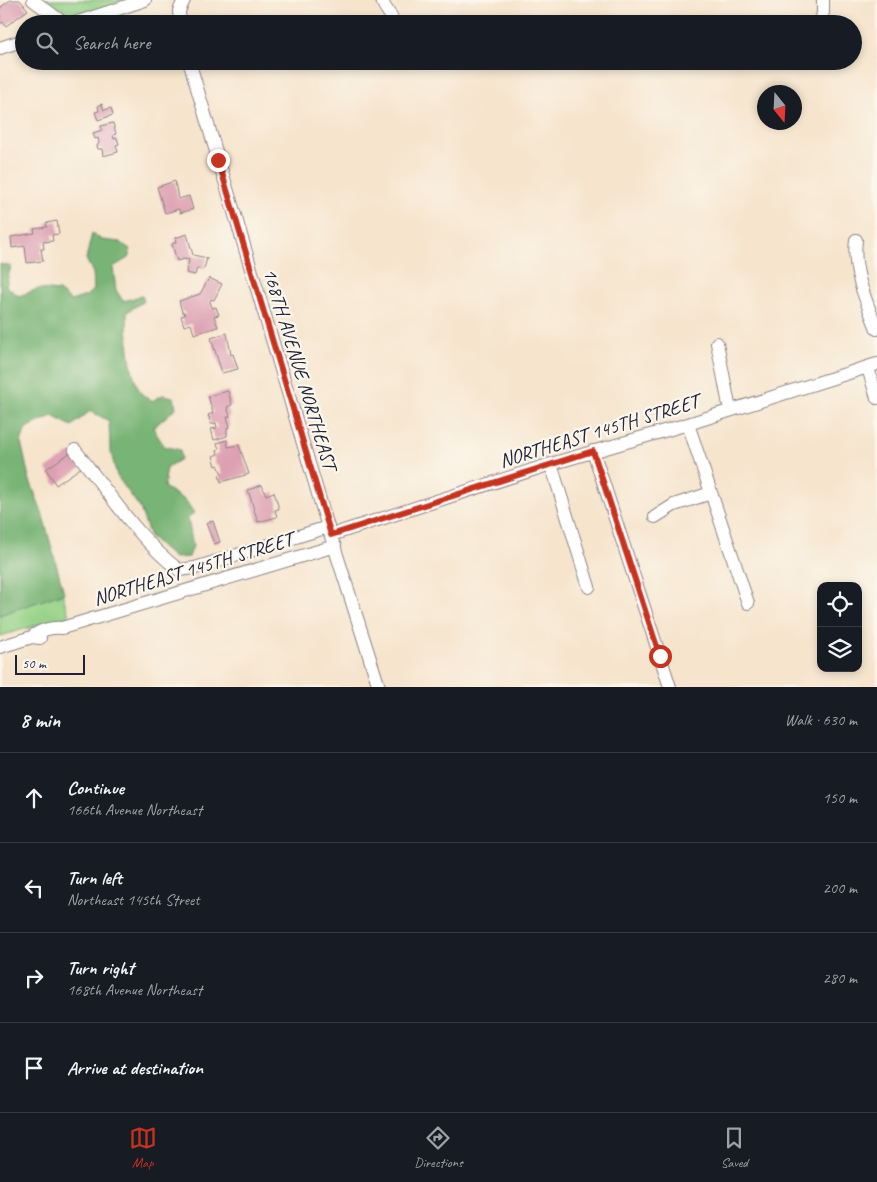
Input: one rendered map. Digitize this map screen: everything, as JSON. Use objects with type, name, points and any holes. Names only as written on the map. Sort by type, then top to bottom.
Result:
[{"type":"street","points":[[33,0],[53,15]]},
{"type":"street","points":[[99,15],[145,0]]},
{"type":"street","points":[[179,15],[184,0]]},
{"type":"street","points":[[382,0],[392,15]]},
{"type":"street","points":[[822,15],[823,0]]},
{"type":"street","points":[[0,48],[15,43]]},
{"type":"street","name":"168TH AVENUE NORTHEAST","points":[[192,70],[379,687]]},
{"type":"street","points":[[856,240],[854,251],[862,289],[866,304],[877,329]]},
{"type":"street","points":[[717,343],[730,410]]},
{"type":"street","points":[[872,366],[877,398]]},
{"type":"street","name":"NORTHEAST 145TH STREET","points":[[0,647],[32,637],[37,639],[58,633],[62,628],[332,536],[552,464],[688,424],[872,366]]},
{"type":"street","points":[[688,424],[748,603]]},
{"type":"street","points":[[75,450],[139,532],[165,559],[179,570],[195,568],[332,536]]},
{"type":"street","points":[[593,451],[670,687]]},
{"type":"street","points":[[552,464],[589,587]]},
{"type":"street","points":[[655,517],[674,505],[711,493]]},
{"type":"green space","points":[[45,0],[135,0],[89,15],[63,15]]},
{"type":"green space","points":[[92,233],[102,240],[120,242],[130,249],[130,257],[113,267],[116,290],[123,301],[142,296],[144,301],[127,312],[128,343],[134,377],[142,394],[152,401],[163,395],[174,397],[176,408],[153,428],[164,446],[180,450],[181,459],[167,467],[164,487],[186,501],[194,513],[188,519],[193,546],[189,557],[174,558],[150,537],[140,508],[117,476],[110,449],[109,421],[90,411],[72,426],[52,416],[26,428],[21,442],[29,478],[42,512],[64,593],[0,615],[0,264],[11,266],[6,286],[19,296],[38,289],[59,291],[71,301],[86,296],[94,289],[93,273],[86,259]]},
{"type":"green space","points":[[0,387],[69,616],[0,636]]},
{"type":"building","points":[[10,0],[20,0],[28,10],[21,15],[15,15],[15,19],[6,26],[3,22],[0,24],[0,8]]},
{"type":"building","points":[[102,104],[104,110],[111,108],[113,115],[98,120],[95,112],[99,111],[98,106]]},
{"type":"building","points":[[113,123],[116,134],[113,135],[114,139],[117,138],[119,144],[116,145],[118,152],[103,156],[102,149],[98,149],[97,146],[99,143],[98,138],[95,139],[93,133],[102,130],[101,126]]},
{"type":"building","points":[[175,181],[178,199],[189,196],[193,209],[180,213],[179,209],[165,213],[157,187]]},
{"type":"building","points":[[57,221],[59,234],[52,235],[53,241],[43,242],[44,249],[41,249],[43,261],[27,263],[25,246],[12,248],[11,237],[35,233],[34,229],[47,227],[46,223]]},
{"type":"building","points":[[187,234],[193,255],[207,258],[204,269],[197,268],[195,275],[186,273],[189,260],[177,261],[172,244],[176,242],[175,238]]},
{"type":"building","points":[[209,278],[222,284],[214,300],[211,299],[210,301],[212,308],[216,307],[219,315],[214,316],[218,327],[194,334],[191,324],[184,326],[181,316],[185,315],[182,312],[179,301],[200,294]]},
{"type":"building","points":[[227,333],[231,355],[233,354],[238,369],[222,373],[211,338]]},
{"type":"building","points":[[228,391],[232,405],[227,407],[230,416],[227,417],[230,427],[227,428],[227,436],[214,440],[211,429],[217,428],[216,423],[211,424],[208,415],[213,413],[208,396]]},
{"type":"building","points":[[227,440],[228,447],[239,445],[249,474],[221,482],[219,475],[222,474],[218,465],[216,466],[213,456],[218,454],[217,443]]},
{"type":"building","points":[[71,452],[82,467],[56,485],[46,469]]},
{"type":"building","points":[[262,485],[266,495],[274,492],[279,509],[275,510],[277,517],[258,522],[248,490]]},
{"type":"building","points":[[213,521],[220,542],[214,544],[206,523]]},
{"type":"route","points":[[218,160],[331,535],[593,451],[660,656]]}]
